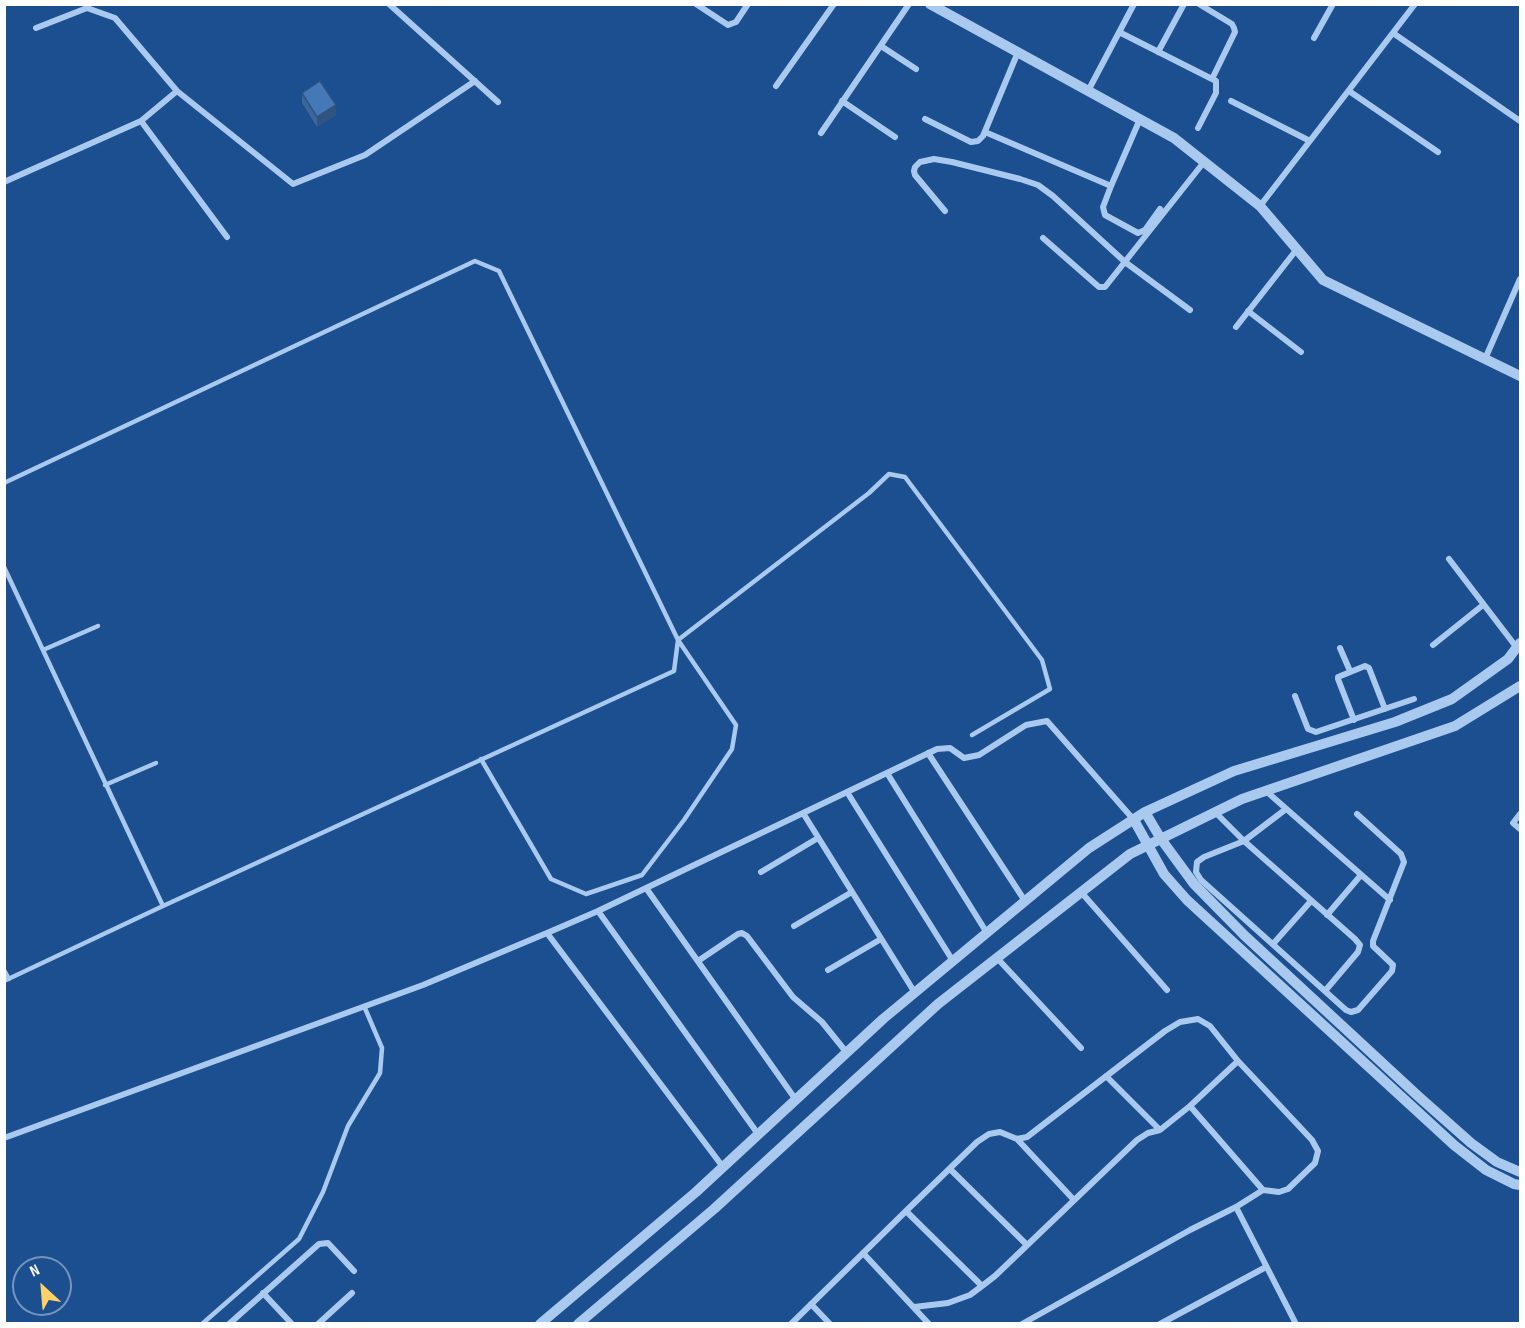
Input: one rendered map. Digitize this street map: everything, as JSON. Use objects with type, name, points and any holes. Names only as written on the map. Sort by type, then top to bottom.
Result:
[{"type":"street","points":[[389,4],[498,102]]},
{"type":"street","points":[[696,4],[728,25],[736,22],[748,4]]},
{"type":"street","points":[[776,87],[834,4]]},
{"type":"street","points":[[821,133],[909,4]]},
{"type":"street","points":[[930,4],[1173,138],[1260,206],[1323,280],[1521,376]]},
{"type":"street","points":[[1088,91],[1134,4]]},
{"type":"street","points":[[1158,52],[1184,4]]},
{"type":"street","points":[[1199,4],[1232,24],[1235,32],[1212,79]]},
{"type":"street","points":[[1314,38],[1333,4]]},
{"type":"street","points":[[1260,206],[1413,5]]},
{"type":"street","points":[[36,28],[87,8],[115,18],[177,91],[294,184],[365,155],[476,81]]},
{"type":"street","points":[[1119,32],[1216,81],[1216,93],[1198,128]]},
{"type":"street","points":[[1393,33],[1521,121]]},
{"type":"street","points":[[881,46],[916,69]]},
{"type":"street","points":[[925,119],[972,142],[978,141],[985,132],[1018,52]]},
{"type":"street","points":[[4,182],[141,121],[177,91]]},
{"type":"street","points":[[1348,91],[1438,152]]},
{"type":"street","points":[[1231,100],[1310,141]]},
{"type":"street","points":[[842,101],[895,137]]},
{"type":"street","points":[[1140,119],[1103,207],[1105,215],[1138,233],[1145,230],[1160,209]]},
{"type":"street","points":[[141,121],[227,237]]},
{"type":"street","points":[[985,132],[1111,186]]},
{"type":"street","points":[[945,211],[915,175],[915,167],[920,162],[934,159],[951,162],[1038,185],[1125,262],[1190,310]]},
{"type":"street","points":[[1043,238],[1098,287],[1105,287],[1204,162]]},
{"type":"street","points":[[1236,327],[1297,249]]},
{"type":"street","points":[[1485,358],[1521,279]]},
{"type":"street","points":[[1248,311],[1301,352]]},
{"type":"street","points":[[540,1323],[688,1199],[915,993],[1089,848],[1145,812],[1234,771],[1395,722],[1452,699],[1508,659],[1519,646],[1483,605],[1449,559]]},
{"type":"street","points":[[1433,645],[1483,605]]},
{"type":"street","points":[[1340,648],[1350,671]]},
{"type":"street","points":[[1354,720],[1338,679],[1340,675],[1350,671],[1368,666],[1385,709]]},
{"type":"street","points":[[578,1323],[714,1209],[938,1004],[1130,854],[1242,799],[1455,726],[1521,686]]},
{"type":"street","points":[[1295,696],[1308,729],[1313,732],[1414,699]]},
{"type":"street","points":[[1367,715],[1372,729]]},
{"type":"street","points":[[4,1138],[423,985],[598,911],[937,749],[950,748],[964,758],[979,755],[1026,725],[1047,721],[1134,819],[1164,874],[1187,900],[1454,1146],[1486,1170],[1514,1184],[1521,1185]]},
{"type":"street","points":[[928,753],[1025,901]]},
{"type":"street","points":[[887,773],[987,933]]},
{"type":"street","points":[[1266,791],[1390,900]]},
{"type":"street","points":[[847,792],[952,961]]},
{"type":"street","points":[[1286,809],[1244,842],[1204,857],[1197,862],[1196,872],[1201,880],[1346,1010],[1351,1012],[1358,1010],[1392,971],[1393,965],[1373,946],[1373,941],[1404,862],[1401,855],[1357,814]]},
{"type":"street","points":[[1145,812],[1161,839],[1194,884],[1253,943],[1471,1143],[1497,1162],[1521,1172]]},
{"type":"street","points":[[1215,812],[1244,842],[1360,945],[1358,952],[1325,991]]},
{"type":"street","points":[[802,813],[915,993]]},
{"type":"street","points":[[1521,814],[1514,823],[1521,829]]},
{"type":"street","points":[[761,872],[818,838]]},
{"type":"street","points":[[1327,915],[1360,875]]},
{"type":"street","points":[[646,888],[796,1100]]},
{"type":"street","points":[[794,926],[852,892]]},
{"type":"street","points":[[1081,892],[1167,990]]},
{"type":"street","points":[[1273,944],[1311,901]]},
{"type":"street","points":[[598,911],[758,1134]]},
{"type":"street","points":[[547,933],[723,1167]]},
{"type":"street","points":[[698,961],[738,934],[742,933],[747,936],[793,997],[822,1022],[847,1053]]},
{"type":"street","points":[[828,970],[881,939]]},
{"type":"street","points":[[997,958],[1081,1048]]},
{"type":"street","points":[[791,1323],[977,1142],[989,1134],[1000,1132],[1017,1138],[1027,1137],[1165,1031],[1180,1022],[1198,1019],[1210,1026],[1238,1061],[1312,1140],[1318,1151],[1315,1163],[1288,1189],[1279,1192],[1263,1190],[1236,1207],[1022,1323]]},
{"type":"street","points":[[914,1307],[948,1303],[982,1286],[1137,1140],[1148,1133],[1160,1130],[1190,1106],[1238,1061]]},
{"type":"street","points":[[1106,1076],[1160,1130]]},
{"type":"street","points":[[1190,1106],[1263,1190]]},
{"type":"street","points":[[1017,1138],[1074,1200]]},
{"type":"street","points":[[950,1169],[1027,1245]]},
{"type":"street","points":[[1236,1207],[1296,1323]]},
{"type":"street","points":[[906,1211],[982,1286]]},
{"type":"street","points":[[229,1323],[319,1244],[328,1243],[332,1246],[354,1271]]},
{"type":"street","points":[[863,1253],[929,1323]]},
{"type":"street","points":[[1160,1323],[1266,1268]]},
{"type":"street","points":[[263,1293],[292,1323]]},
{"type":"street","points":[[318,1323],[352,1293]]},
{"type":"street","points":[[811,1304],[830,1323]]},
{"type":"lane","points":[[4,483],[475,261],[499,271],[678,640],[736,725],[732,749],[684,820],[642,874],[586,894],[551,879],[481,759]]},
{"type":"lane","points":[[4,970],[7,980],[674,671],[678,640],[869,493],[890,474],[905,477],[1042,660],[1050,689],[972,735]]},
{"type":"lane","points":[[4,567],[163,906]]},
{"type":"lane","points":[[43,650],[98,626]]},
{"type":"lane","points":[[105,785],[156,763]]},
{"type":"lane","points":[[202,1323],[299,1239],[319,1202],[348,1126],[380,1073],[382,1048],[363,1006]]},
{"type":"building","points":[[320,81],[336,105],[317,117],[302,93]]}]
